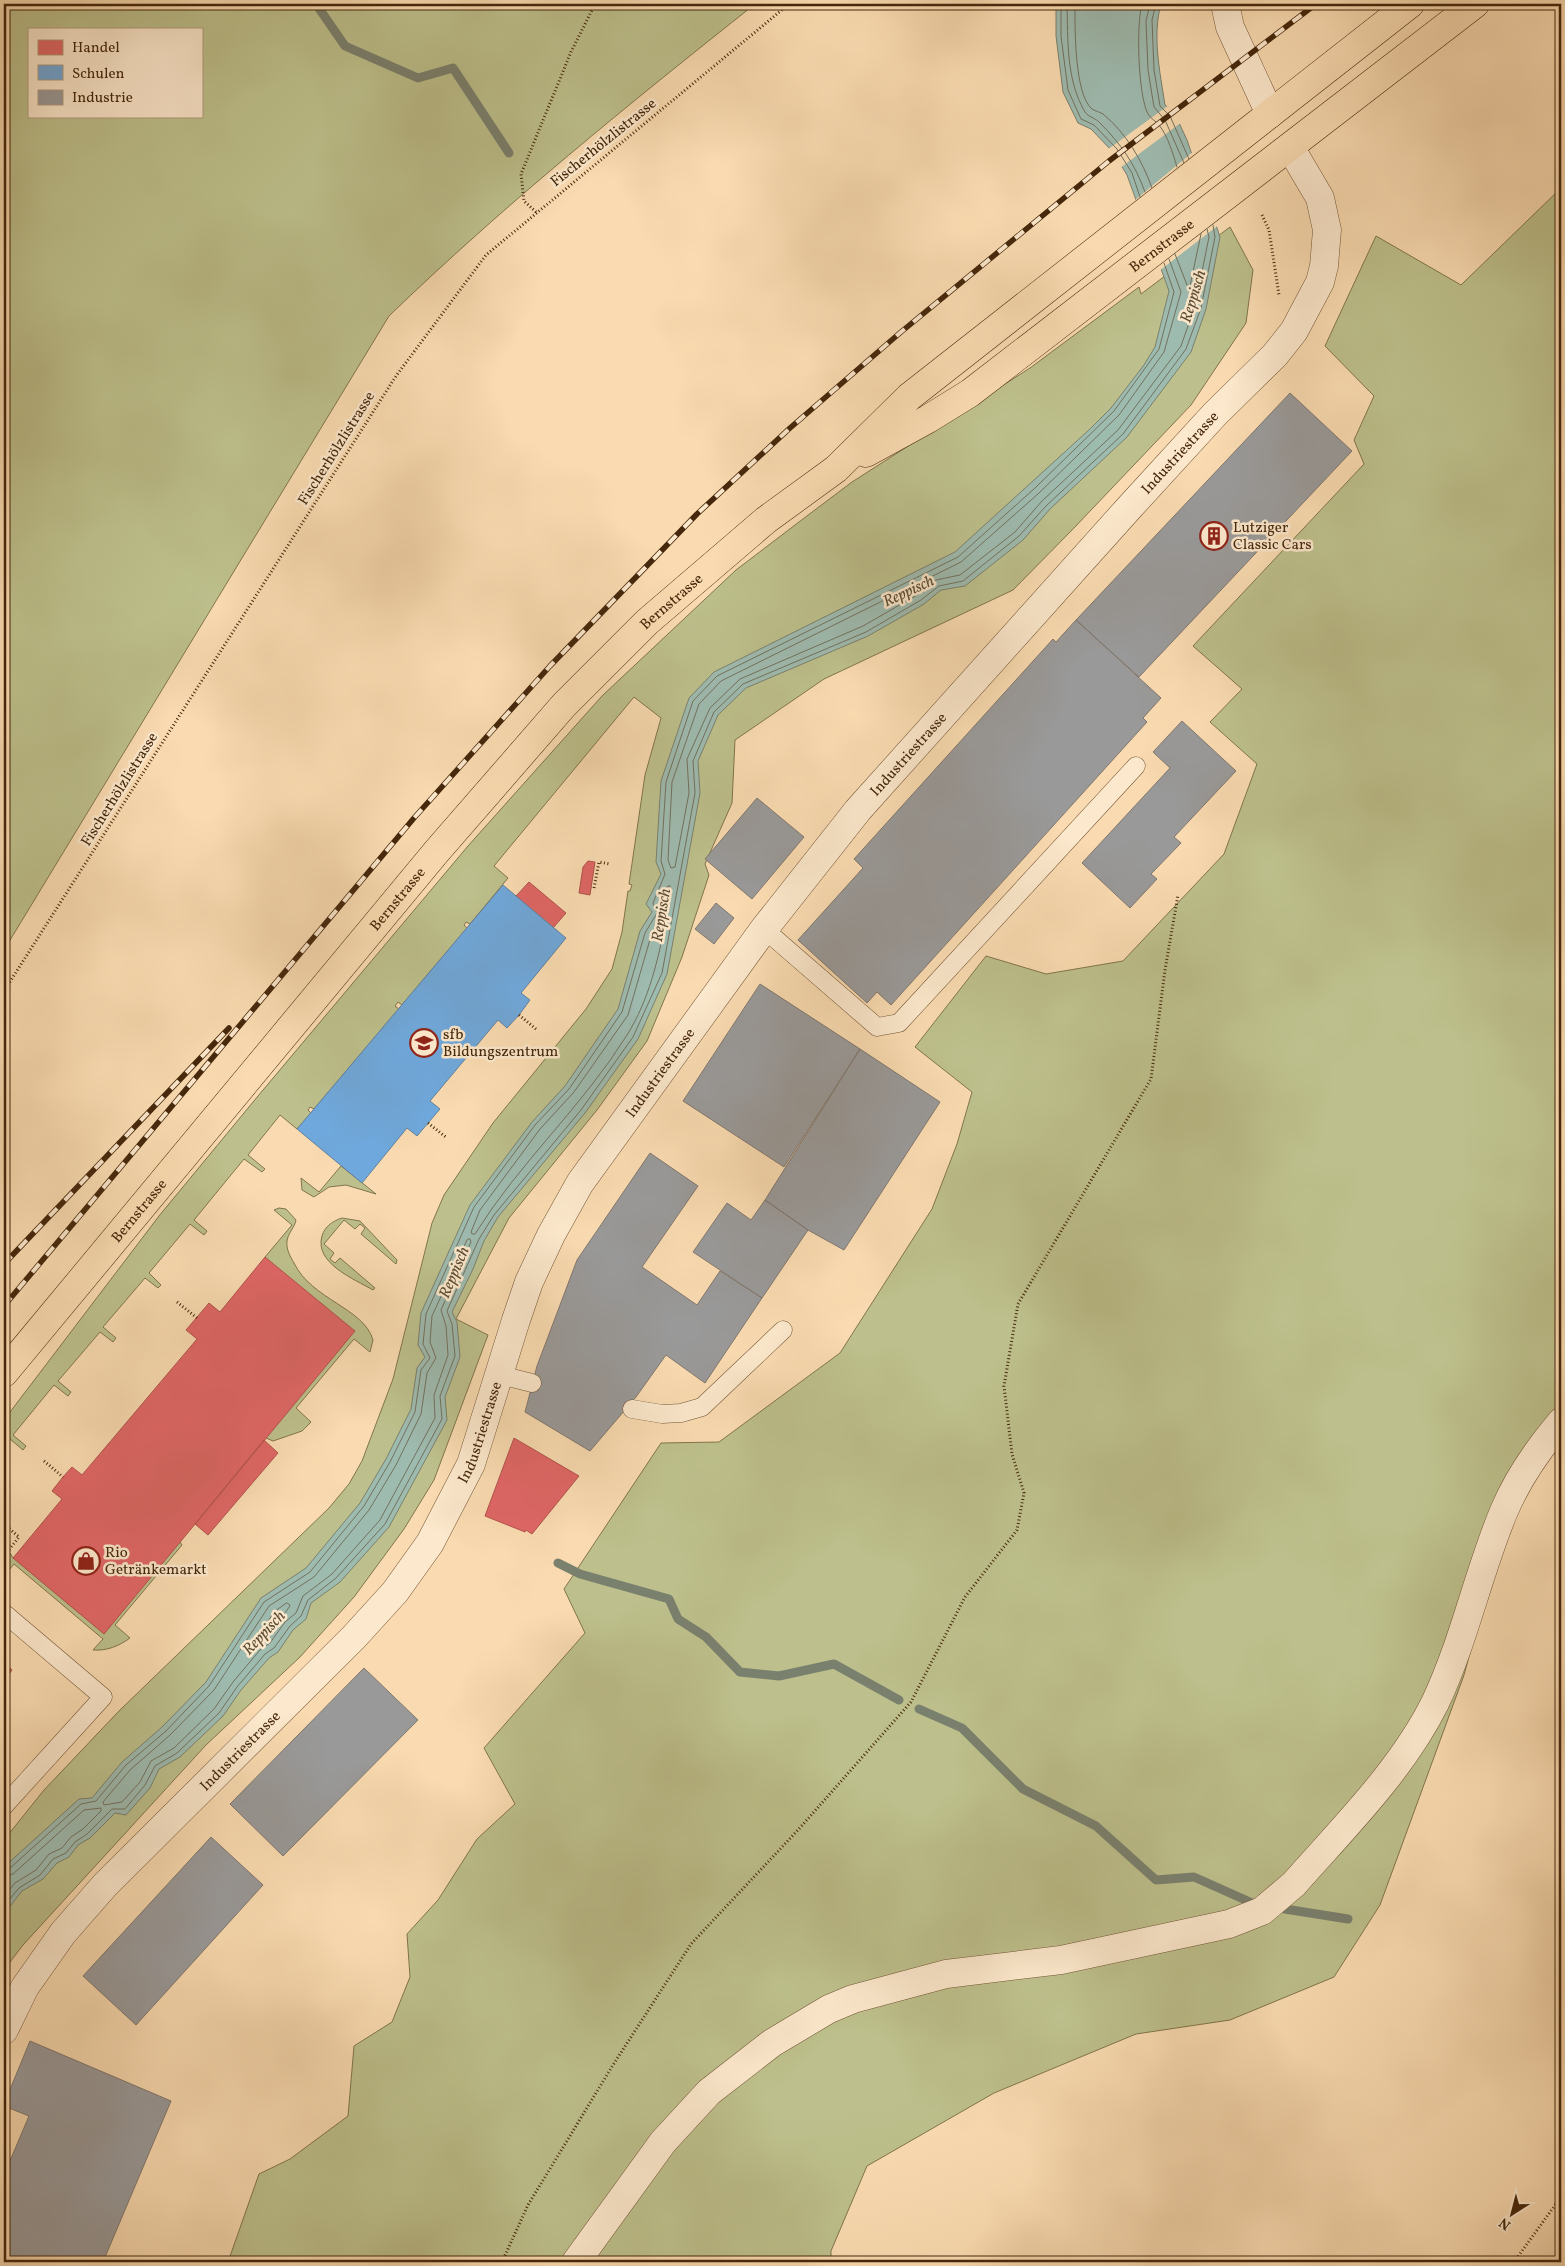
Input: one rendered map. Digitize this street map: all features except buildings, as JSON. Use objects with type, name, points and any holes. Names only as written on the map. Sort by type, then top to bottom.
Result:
[{"type":"main road","name":"Bernstrasse","points":[[836,469],[909,397],[1410,4]]},
{"type":"main road","name":"Bernstrasse","points":[[4,1373],[437,851],[564,705],[648,622],[766,520],[836,469],[928,419],[970,393],[1475,4]]},
{"type":"main road","points":[[1270,114],[1290,147]]},
{"type":"street","points":[[1225,4],[1230,27],[1270,114]]},
{"type":"street","name":"Industriestrasse","points":[[4,2030],[25,1987],[63,1933],[106,1885],[354,1637],[395,1592],[430,1543],[457,1494],[484,1428],[529,1282],[551,1235],[580,1182],[764,929],[858,810],[1128,509],[1215,414],[1275,354],[1294,331],[1320,282],[1324,266],[1327,230],[1320,198],[1290,147]]},
{"type":"street","points":[[576,2262],[663,2142],[710,2092],[772,2043],[829,2009],[889,1988],[946,1974],[1060,1960],[1229,1924],[1262,1911],[1277,1900],[1294,1884],[1399,1762],[1424,1724],[1445,1676],[1504,1510],[1527,1469],[1561,1422]]},
{"type":"lane","points":[[764,929],[877,1026],[899,1023],[1136,766]]},
{"type":"lane","points":[[632,1409],[662,1414],[681,1412],[702,1406],[783,1330]]},
{"type":"lane","points":[[500,1375],[532,1383]]},
{"type":"lane","points":[[4,1613],[103,1697],[4,1806]]},
{"type":"path","points":[[536,212],[524,200],[521,174],[571,52],[595,4]]},
{"type":"path","name":"Fischerhölzlistrasse","points":[[4,991],[396,376],[486,255],[789,4]]},
{"type":"path","points":[[1262,215],[1269,230],[1280,296]]},
{"type":"path","points":[[594,888],[599,862],[610,864]]},
{"type":"path","points":[[502,2262],[528,2205],[613,2065],[691,1944],[798,1830],[911,1702],[965,1597],[1017,1530],[1024,1493],[1012,1454],[1004,1386],[1018,1304],[1151,1079],[1165,970],[1178,895]]},
{"type":"path","points":[[518,1014],[536,1029]]},
{"type":"path","points":[[428,1123],[447,1138]]},
{"type":"path","points":[[177,1302],[197,1318]]},
{"type":"path","points":[[44,1461],[63,1477]]},
{"type":"path","points":[[4,1524],[19,1537],[8,1551],[4,1561]]},
{"type":"path","points":[[1514,2262],[1561,2197]]},
{"type":"green space","points":[[4,4],[755,4],[614,117],[523,194],[389,316],[4,950]]},
{"type":"green space","points":[[1561,188],[1561,1441],[1507,1517],[1464,1675],[1380,1905],[1334,1977],[1230,2020],[1136,2034],[994,2093],[867,2166],[831,2251],[831,2262],[228,2262],[259,2174],[290,2159],[348,2116],[354,2046],[392,2022],[410,1977],[407,1934],[438,1900],[477,1839],[515,1804],[484,1748],[585,1633],[564,1589],[661,1443],[719,1442],[840,1353],[932,1209],[957,1144],[972,1092],[915,1047],[986,956],[1046,974],[1123,961],[1224,854],[1257,764],[1210,722],[1242,689],[1193,646],[1364,464],[1354,440],[1374,396],[1325,346],[1376,236],[1461,285]]},
{"type":"green space","points":[[1230,227],[1253,270],[1246,323],[1191,405],[1073,529],[1013,590],[824,679],[735,740],[732,803],[705,864],[709,875],[682,957],[647,1041],[597,1110],[509,1218],[456,1319],[488,1335],[434,1480],[404,1529],[354,1597],[300,1657],[206,1745],[23,1945],[4,1970],[4,1840],[44,1790],[119,1711],[329,1508],[349,1484],[362,1461],[393,1379],[432,1223],[444,1195],[493,1123],[586,1009],[612,969],[622,932],[628,891],[630,891],[632,885],[629,884],[645,775],[661,718],[634,697],[494,866],[508,878],[470,924],[466,922],[464,925],[467,928],[402,1005],[398,1002],[395,1006],[399,1009],[314,1109],[310,1107],[308,1110],[311,1113],[297,1129],[280,1115],[248,1155],[265,1169],[262,1172],[244,1159],[194,1220],[207,1231],[204,1235],[190,1224],[149,1273],[161,1285],[158,1288],[145,1278],[103,1327],[116,1338],[113,1342],[100,1332],[58,1381],[71,1392],[68,1396],[54,1385],[13,1435],[26,1446],[23,1450],[10,1439],[4,1446],[4,1420],[159,1216],[258,1096],[468,846],[602,696],[736,570],[852,482],[1030,368],[1139,287],[1141,294]]},
{"type":"green space","points":[[341,1166],[376,1194],[346,1185],[329,1187],[314,1197],[302,1190],[301,1178],[319,1192]]},
{"type":"green space","points":[[279,1208],[286,1209],[296,1220],[287,1241],[287,1247],[291,1258],[302,1276],[359,1320],[368,1329],[373,1340],[370,1352],[354,1339],[296,1408],[311,1422],[302,1431],[273,1441],[266,1438],[265,1257],[292,1225],[274,1210]]},
{"type":"green space","points":[[342,1218],[360,1221],[397,1260],[396,1264],[361,1234],[365,1228],[360,1224],[355,1229],[344,1220],[324,1244],[334,1253],[330,1259],[335,1263],[340,1258],[375,1288],[373,1290],[337,1269],[324,1254],[321,1246],[323,1232],[330,1224]]},
{"type":"green space","points":[[180,1542],[182,1545],[115,1625],[130,1638],[108,1649],[93,1650],[103,1639],[14,1564],[4,1576],[10,1553],[13,1558]]},
{"type":"water","name":"Reppisch","points":[[1056,4],[1161,4],[1158,16],[1157,41],[1165,105],[1174,112],[1187,140],[1220,237],[1206,309],[1191,352],[1127,437],[1050,509],[1023,540],[965,586],[941,590],[924,604],[868,636],[746,688],[718,715],[698,761],[700,793],[667,974],[638,1039],[585,1113],[498,1217],[484,1241],[452,1312],[457,1322],[460,1357],[445,1397],[447,1420],[389,1527],[340,1582],[311,1603],[306,1619],[293,1630],[278,1652],[269,1658],[241,1690],[223,1716],[180,1757],[159,1769],[150,1788],[126,1815],[115,1813],[90,1838],[78,1845],[69,1857],[57,1863],[43,1879],[22,1891],[4,1914],[4,1867],[79,1799],[92,1798],[122,1762],[162,1727],[206,1682],[261,1598],[306,1568],[360,1503],[386,1459],[411,1409],[417,1368],[425,1357],[418,1345],[421,1313],[470,1205],[532,1122],[565,1086],[618,1009],[640,931],[652,912],[646,904],[661,874],[656,862],[661,781],[689,698],[714,672],[955,552],[1111,408],[1144,365],[1155,347],[1169,291],[1127,175],[1113,152],[1091,129],[1078,123],[1063,92],[1056,36]]},
{"type":"pier","points":[[1169,105],[1176,111],[1182,122],[1120,168],[1107,150]]},
{"type":"pier","points":[[1194,151],[1220,224],[1159,271],[1134,201]]},
{"type":"waterway","points":[[316,4],[345,46],[418,78],[453,68],[509,153]]},
{"type":"waterway","points":[[558,1563],[580,1574],[669,1599],[678,1619],[706,1637],[740,1672],[779,1676],[834,1664],[899,1700]]},
{"type":"waterway","points":[[919,1709],[962,1728],[1023,1789],[1096,1826],[1156,1880],[1194,1877],[1250,1902]]},
{"type":"waterway","points":[[1285,1909],[1348,1919]]},
{"type":"railway","points":[[4,1306],[414,818],[550,666],[697,514],[790,428],[901,332],[1109,161],[1316,4]]},
{"type":"railway","points":[[4,1264],[229,1028]]},
{"type":"place","name":"Lutziger Classic Cars","points":[[1214,536]]},
{"type":"place","name":"sfb Bildungszentrum","points":[[424,1043]]},
{"type":"place","name":"Rio Getränkemarkt","points":[[86,1561]]}]
